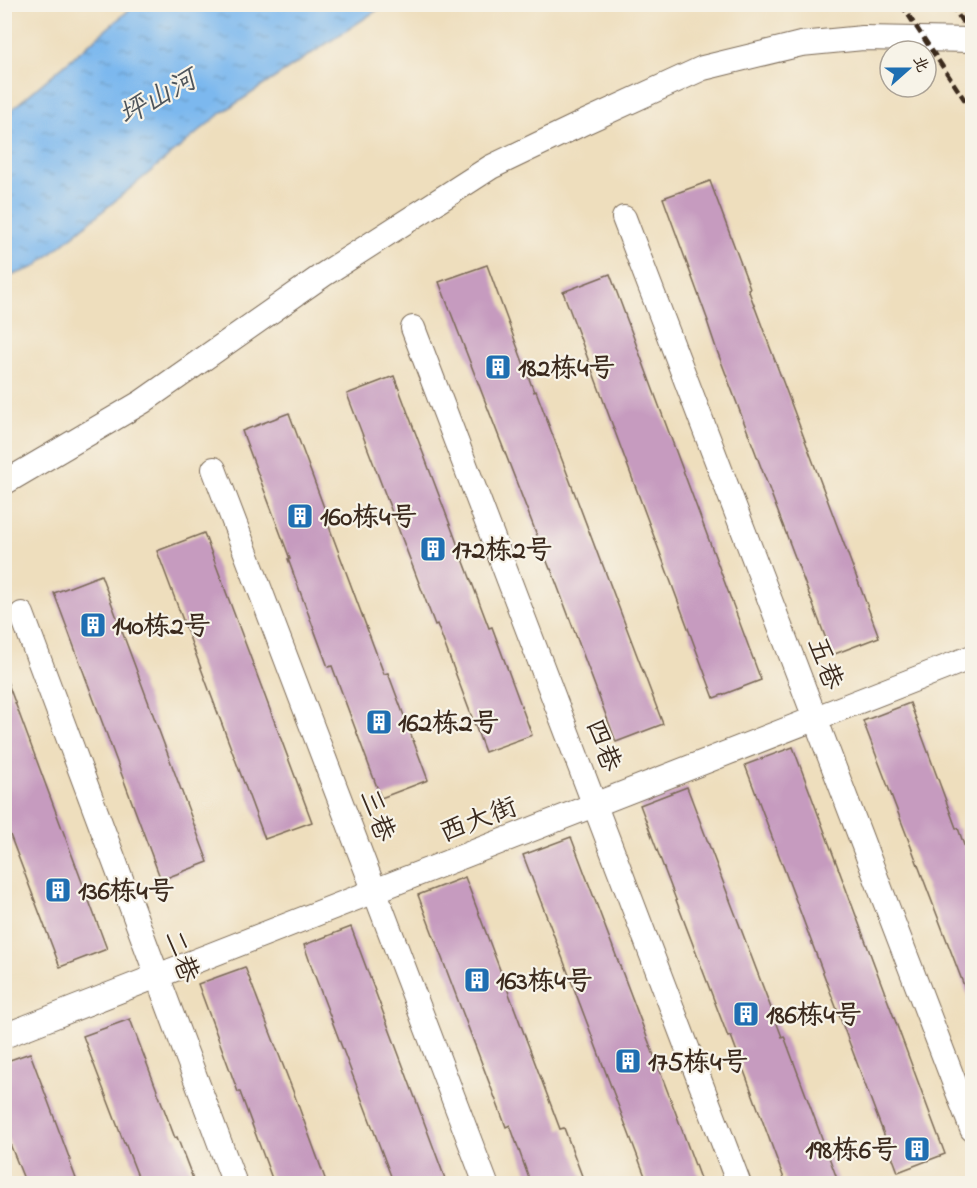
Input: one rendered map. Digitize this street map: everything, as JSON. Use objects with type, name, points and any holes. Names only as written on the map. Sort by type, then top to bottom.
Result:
[{"type":"street","points":[[4,483],[142,402],[322,275],[491,167],[583,123],[704,68],[801,44],[863,38],[972,40]]},
{"type":"street","name":"五巷","points":[[624,218],[972,1129]]},
{"type":"street","name":"四巷","points":[[413,327],[739,1184]]},
{"type":"street","name":"三巷","points":[[214,469],[486,1184]]},
{"type":"street","name":"二巷","points":[[21,614],[235,1184]]},
{"type":"street","name":"西大街","points":[[4,1036],[972,657]]},
{"type":"water","name":"坪山河","points":[[135,5],[385,5],[220,114],[35,267],[5,278],[5,115]]},
{"type":"building","points":[[710,181],[750,288],[748,289],[879,637],[832,655],[716,348],[663,198]]},
{"type":"building","points":[[487,265],[663,724],[616,742],[439,282]]},
{"type":"building","points":[[610,274],[761,680],[714,698],[563,292]]},
{"type":"building","points":[[394,376],[532,735],[485,752],[347,394]]},
{"type":"building","points":[[289,413],[384,674],[388,673],[428,780],[381,798],[332,666],[328,667],[242,431]]},
{"type":"building","points":[[204,533],[312,822],[265,839],[157,551]]},
{"type":"building","points":[[101,575],[208,862],[161,880],[54,593]]},
{"type":"building","points":[[7,681],[107,949],[60,967],[4,819],[4,682]]},
{"type":"building","points":[[910,703],[972,868],[972,1004],[863,721]]},
{"type":"building","points":[[793,747],[945,1154],[898,1172],[745,765]]},
{"type":"building","points":[[687,787],[839,1184],[786,1184],[731,1036],[728,1037],[640,805]]},
{"type":"building","points":[[571,837],[702,1184],[648,1184],[523,855]]},
{"type":"building","points":[[465,877],[560,1129],[564,1128],[585,1184],[531,1184],[510,1125],[506,1127],[418,895]]},
{"type":"building","points":[[351,927],[447,1184],[394,1184],[313,971],[304,945]]},
{"type":"building","points":[[245,967],[327,1184],[274,1184],[240,1092],[238,1092],[198,984]]},
{"type":"building","points":[[130,1019],[195,1184],[141,1184],[124,1143],[83,1036]]},
{"type":"building","points":[[30,1053],[78,1184],[26,1184],[4,1129],[4,1062]]},
{"type":"railway","points":[[901,4],[972,111]]},
{"type":"railway","points":[[951,4],[972,37]]},
{"type":"place","name":"182栋4号","points":[[498,367]]},
{"type":"place","name":"160栋4号","points":[[300,516]]},
{"type":"place","name":"172栋2号","points":[[433,549]]},
{"type":"place","name":"140栋2号","points":[[93,625]]},
{"type":"place","name":"162栋2号","points":[[379,722]]},
{"type":"place","name":"136栋4号","points":[[58,890]]},
{"type":"place","name":"163栋4号","points":[[477,980]]},
{"type":"place","name":"186栋4号","points":[[746,1014]]},
{"type":"place","name":"175栋4号","points":[[628,1061]]},
{"type":"place","name":"198栋6号","points":[[917,1149]]}]
